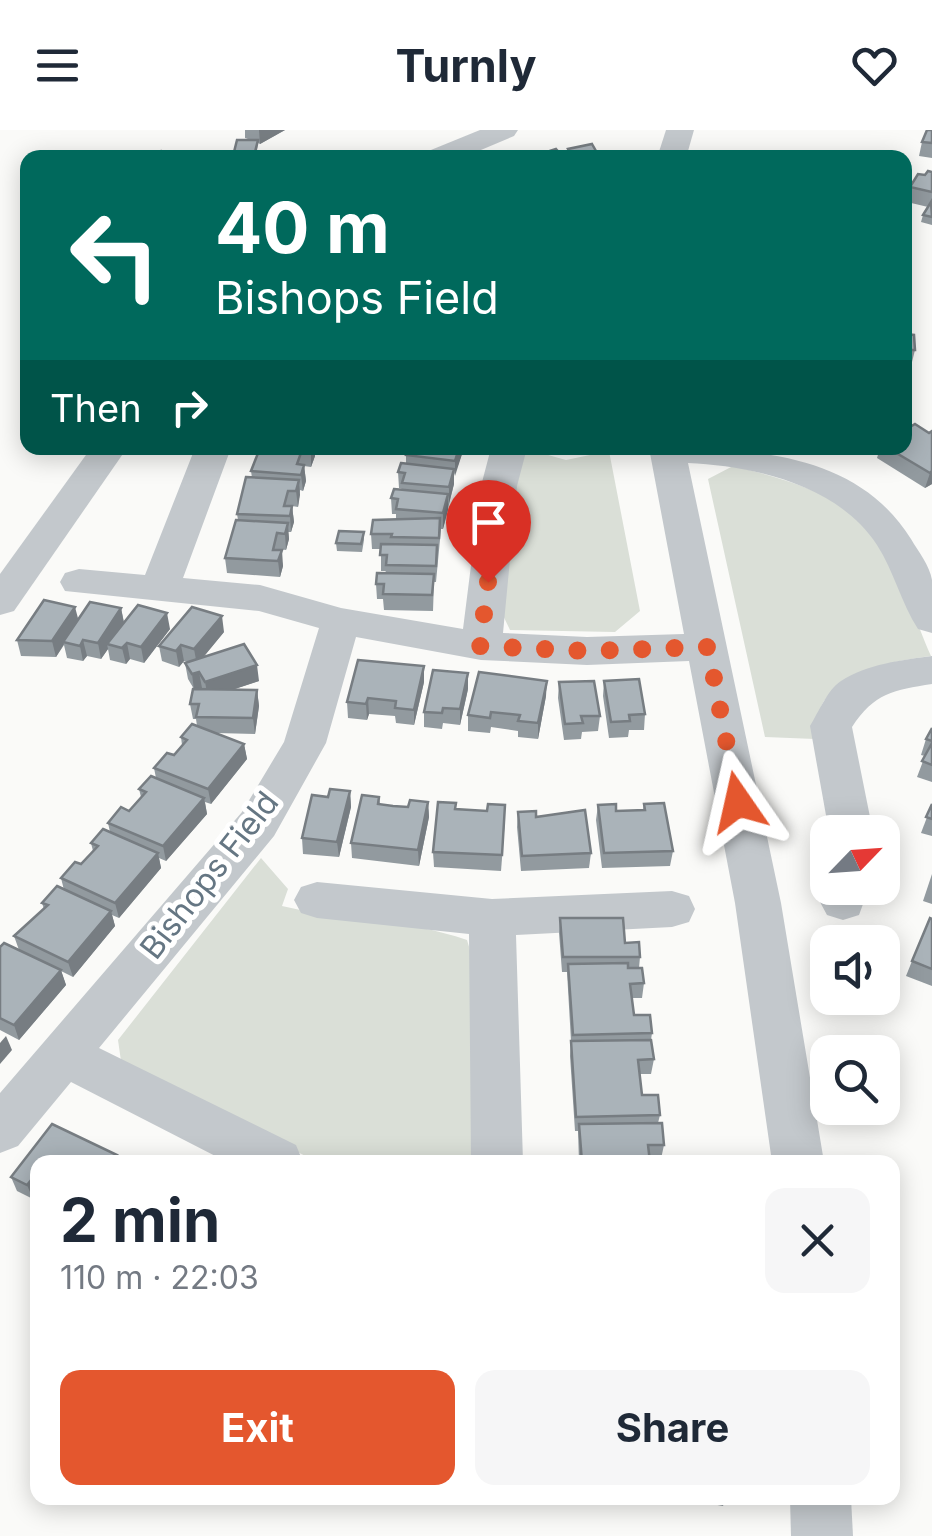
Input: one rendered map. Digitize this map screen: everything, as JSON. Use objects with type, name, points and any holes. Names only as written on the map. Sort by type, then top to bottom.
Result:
[{"type":"street","points":[[455,150],[504,130]]},
{"type":"street","points":[[0,602],[104,455]]},
{"type":"street","points":[[159,588],[210,455]]},
{"type":"street","points":[[480,646],[499,486],[507,455]]},
{"type":"street","points":[[668,455],[758,902],[797,1155]]},
{"type":"street","points":[[732,455],[786,468],[854,500],[890,534],[932,620]]},
{"type":"street","points":[[79,582],[260,598],[341,621],[480,646],[587,651],[708,647]]},
{"type":"street","name":"Bishops Field","points":[[0,1130],[258,824],[305,744],[341,621]]},
{"type":"street","points":[[848,815],[832,726],[853,692],[896,676],[932,670]]},
{"type":"street","points":[[317,900],[492,918],[672,910]]},
{"type":"street","points":[[492,918],[497,1155]]},
{"type":"street","points":[[62,1054],[263,1155]]},
{"type":"street","points":[[821,1505],[822,1536]]},
{"type":"shaded area","points":[[520,455],[548,455],[566,460],[610,455],[640,611],[615,632],[510,630],[499,607]]},
{"type":"shaded area","points":[[733,466],[815,491],[868,526],[895,570],[931,656],[887,664],[846,681],[824,701],[815,739],[765,737],[708,479]]},
{"type":"shaded area","points":[[261,858],[288,889],[282,906],[421,928],[467,940],[473,960],[478,1155],[303,1155],[121,1061],[118,1040]]},
{"type":"building","points":[[927,130],[932,130],[932,143],[922,142]]},
{"type":"building","points":[[237,140],[258,140],[256,150],[234,150]]},
{"type":"building","points":[[592,144],[595,150],[569,150]]},
{"type":"building","points":[[932,172],[932,192],[912,187],[918,174]]},
{"type":"building","points":[[931,202],[932,217],[923,215]]},
{"type":"building","points":[[912,426],[932,431],[930,473],[900,455],[912,455]]},
{"type":"building","points":[[257,455],[300,455],[297,464],[304,465],[301,475],[251,471]]},
{"type":"building","points":[[406,455],[457,455],[455,461]]},
{"type":"building","points":[[401,463],[454,469],[449,487],[402,483],[405,473],[398,472]]},
{"type":"building","points":[[246,477],[299,480],[296,491],[288,491],[284,506],[292,506],[290,516],[237,514]]},
{"type":"building","points":[[394,489],[448,494],[443,513],[396,509],[398,499],[391,498]]},
{"type":"building","points":[[440,518],[439,538],[371,534],[373,520]]},
{"type":"building","points":[[236,520],[288,523],[285,534],[277,533],[273,550],[282,550],[278,561],[225,558]]},
{"type":"building","points":[[339,531],[364,532],[361,544],[336,543]]},
{"type":"building","points":[[381,544],[437,545],[436,566],[386,565],[387,555],[380,555]]},
{"type":"building","points":[[377,573],[434,574],[432,595],[383,594],[384,584],[376,584]]},
{"type":"building","points":[[44,600],[75,607],[52,641],[17,640]]},
{"type":"building","points":[[90,602],[121,608],[98,643],[83,640],[80,646],[63,642]]},
{"type":"building","points":[[138,605],[167,613],[141,647],[107,644]]},
{"type":"building","points":[[192,607],[222,616],[194,649],[181,645],[176,651],[159,646]]},
{"type":"building","points":[[244,644],[257,665],[205,682],[199,672],[192,674],[185,663]]},
{"type":"building","points":[[358,660],[424,666],[414,710],[395,708],[396,701],[368,698],[366,704],[347,702]]},
{"type":"building","points":[[433,670],[468,673],[460,709],[424,712]]},
{"type":"building","points":[[479,672],[547,681],[538,723],[518,721],[520,715],[468,715]]},
{"type":"building","points":[[639,679],[645,714],[629,715],[630,721],[611,722],[604,681]]},
{"type":"building","points":[[594,681],[600,716],[581,716],[583,723],[565,724],[559,682]]},
{"type":"building","points":[[193,689],[257,690],[253,718],[196,717],[199,704],[190,704]]},
{"type":"building","points":[[192,724],[244,744],[208,789],[154,768],[167,753],[174,755],[187,740],[181,737]]},
{"type":"building","points":[[932,743],[932,765],[922,761]]},
{"type":"building","points":[[151,776],[204,798],[163,846],[108,823],[121,807],[129,811],[146,792],[139,789]]},
{"type":"building","points":[[330,789],[350,791],[337,842],[302,838],[312,795],[328,797]]},
{"type":"building","points":[[362,795],[379,797],[378,804],[393,806],[408,807],[410,800],[428,802],[418,850],[351,843]]},
{"type":"building","points":[[438,802],[456,803],[455,809],[487,811],[488,804],[505,805],[502,855],[433,852]]},
{"type":"building","points":[[664,803],[673,851],[604,853],[598,805],[616,804],[616,811],[645,810],[644,804]]},
{"type":"building","points":[[585,810],[591,853],[522,856],[518,812],[536,811],[536,817]]},
{"type":"building","points":[[103,829],[158,853],[115,903],[61,878],[98,846],[91,843]]},
{"type":"building","points":[[57,886],[111,911],[68,962],[14,936],[48,905],[42,903]]},
{"type":"building","points":[[560,918],[623,918],[625,943],[639,942],[640,957],[563,957]]},
{"type":"building","points":[[932,919],[932,969],[912,961]]},
{"type":"building","points":[[4,943],[61,970],[14,1025],[0,1018],[0,947]]},
{"type":"building","points":[[628,963],[628,968],[642,968],[644,983],[630,984],[634,1015],[650,1015],[652,1033],[573,1035],[568,964]]},
{"type":"building","points":[[651,1040],[654,1059],[638,1060],[642,1095],[658,1095],[660,1115],[576,1117],[571,1041]]},
{"type":"building","points":[[662,1123],[664,1145],[648,1145],[649,1155],[581,1155],[579,1124]]},
{"type":"building","points":[[52,1124],[117,1155],[30,1155],[27,1185],[11,1177]]},
{"type":"route","points":[[488,582],[480,646],[587,651],[708,647],[738,802]]}]
